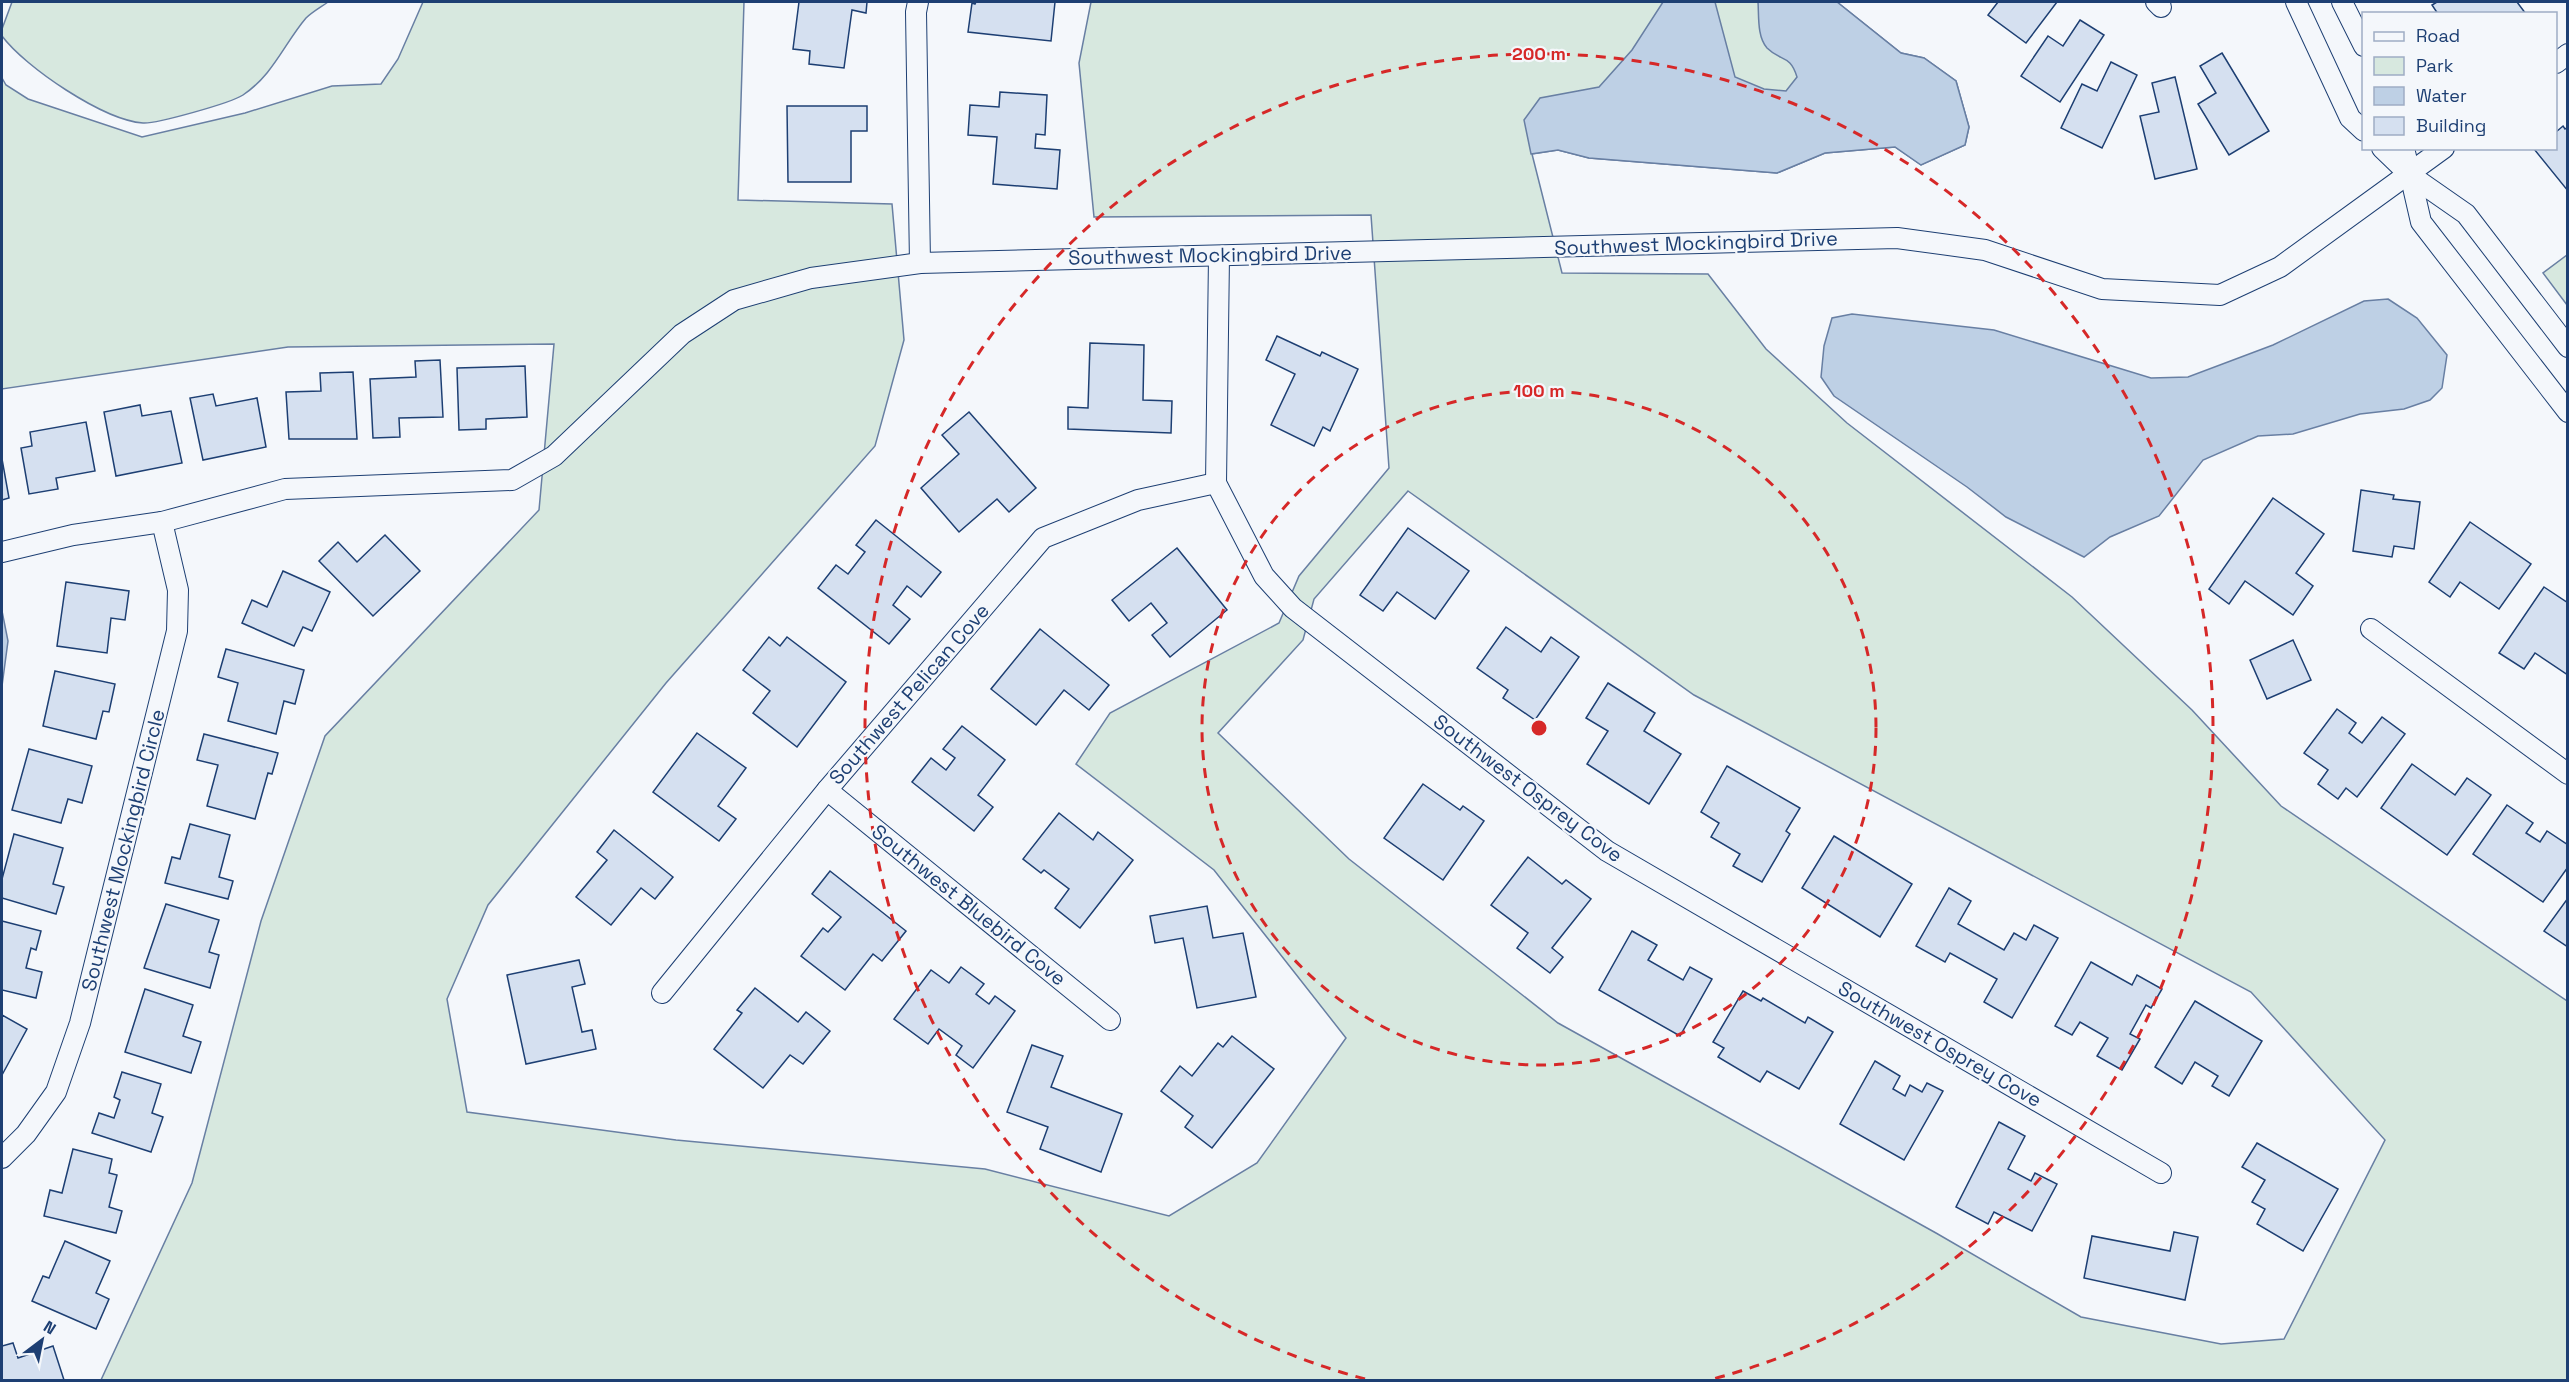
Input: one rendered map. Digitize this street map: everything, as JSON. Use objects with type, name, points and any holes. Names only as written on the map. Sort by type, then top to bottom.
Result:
[{"type":"street","points":[[918,2],[916,12],[920,262]]},
{"type":"street","points":[[2296,2],[2350,118],[2362,129]]},
{"type":"street","points":[[2342,2],[2362,41]]},
{"type":"street","points":[[2384,150],[2410,175],[2466,214],[2568,347]]},
{"type":"street","points":[[2404,150],[2421,222],[2568,412]]},
{"type":"street","name":"Southwest Mockingbird Drive","points":[[2,552],[73,535],[162,522],[285,489],[512,480],[554,456],[681,334],[734,300],[811,278],[920,262],[1897,238],[1985,250],[2102,289],[2220,295],[2280,267],[2441,150]]},
{"type":"street","name":"Southwest Osprey Cove","points":[[1219,256],[1216,483],[1264,576],[1293,608],[1607,851],[2162,1173]]},
{"type":"street","name":"Southwest Pelican Cove","points":[[662,993],[828,790],[1043,538],[1138,500],[1216,483]]},
{"type":"street","name":"Southwest Mockingbird Circle","points":[[2,1158],[26,1134],[56,1092],[80,1023],[177,631],[178,590],[162,522]]},
{"type":"street","points":[[2371,629],[2568,774]]},
{"type":"street","name":"Southwest Bluebird Cove","points":[[828,790],[1110,1020]]},
{"type":"green space","points":[[12,2],[328,2],[306,18],[270,69],[243,95],[193,112],[143,123],[126,120],[87,102],[46,76],[13,49],[2,36],[2,29]]},
{"type":"green space","points":[[423,2],[744,2],[738,200],[892,204],[904,340],[875,446],[666,683],[488,905],[447,999],[467,1112],[676,1140],[985,1169],[1169,1216],[1257,1163],[1346,1038],[1214,870],[1076,764],[1110,713],[1279,623],[1299,576],[1389,468],[1371,215],[1094,217],[1079,63],[1091,2],[1837,2],[1901,53],[1924,58],[1956,81],[1969,127],[1965,145],[1921,165],[1895,147],[1825,153],[1777,173],[1589,158],[1558,150],[1532,154],[1562,273],[1708,274],[1766,349],[1847,423],[2072,597],[2192,710],[2281,806],[2567,1001],[2567,1380],[101,1380],[192,1183],[261,921],[325,736],[539,510],[554,344],[288,347],[2,389],[2,78],[6,85],[28,99],[142,137],[245,113],[332,86],[381,84],[398,59]],"holes":[[[1408,491],[1694,695],[2251,992],[2385,1140],[2284,1339],[2221,1344],[2081,1317],[1936,1233],[1558,1023],[1349,859],[1218,733],[1303,640],[1314,599]]]},
{"type":"green space","points":[[2567,255],[2567,305],[2543,273]]},
{"type":"water","points":[[1663,2],[1715,2],[1735,77],[1764,89],[1786,91],[1797,77],[1788,61],[1772,52],[1764,43],[1759,26],[1758,2],[1837,2],[1901,53],[1924,58],[1956,81],[1969,127],[1965,145],[1921,165],[1895,147],[1825,153],[1777,173],[1589,158],[1558,150],[1531,154],[1524,120],[1540,98],[1599,87],[1632,50]]},
{"type":"water","points":[[2388,299],[2417,318],[2447,355],[2442,388],[2430,400],[2404,409],[2360,414],[2293,434],[2258,436],[2203,460],[2159,516],[2110,537],[2084,557],[2006,517],[1967,487],[1834,396],[1821,377],[1824,346],[1832,318],[1852,314],[1994,330],[2151,378],[2188,377],[2273,345],[2364,301]]},
{"type":"water","points":[[2,611],[8,641],[2,686]]},
{"type":"building","points":[[799,2],[867,2],[866,13],[852,10],[844,68],[809,64],[810,51],[793,49]]},
{"type":"building","points":[[1055,2],[1051,41],[968,32],[972,3]]},
{"type":"building","points":[[1998,2],[2057,2],[2026,43],[1988,15]]},
{"type":"building","points":[[2437,2],[2517,2],[2524,12],[2437,12],[2432,5]]},
{"type":"building","points":[[2080,20],[2104,35],[2060,102],[2021,76],[2048,36],[2063,46]]},
{"type":"building","points":[[2222,53],[2269,131],[2229,155],[2198,104],[2216,93],[2200,66]]},
{"type":"building","points":[[2111,62],[2137,75],[2102,148],[2061,128],[2082,84],[2097,91]]},
{"type":"building","points":[[2175,77],[2197,169],[2155,179],[2140,116],[2159,112],[2152,83]]},
{"type":"building","points":[[1000,92],[1047,95],[1045,135],[1036,134],[1035,148],[1060,150],[1057,189],[993,184],[997,137],[968,135],[970,105],[999,107]]},
{"type":"building","points":[[787,106],[867,106],[867,131],[851,131],[851,182],[788,182]]},
{"type":"building","points":[[2563,126],[2565,129],[2568,127],[2568,191],[2535,150],[2557,150],[2557,131]]},
{"type":"building","points":[[1277,336],[1320,356],[1322,352],[1358,369],[1330,431],[1323,427],[1314,446],[1271,425],[1295,374],[1266,360]]},
{"type":"building","points":[[1090,343],[1144,345],[1143,400],[1172,401],[1171,433],[1068,429],[1068,407],[1088,408]]},
{"type":"building","points":[[440,360],[443,417],[399,418],[400,437],[373,438],[370,379],[416,377],[415,361]]},
{"type":"building","points":[[525,366],[527,417],[486,419],[486,429],[459,430],[457,368]]},
{"type":"building","points":[[353,372],[357,439],[289,439],[286,392],[321,391],[320,373]]},
{"type":"building","points":[[213,394],[216,406],[257,398],[266,447],[203,460],[190,398]]},
{"type":"building","points":[[140,405],[142,416],[171,411],[182,463],[116,476],[104,412]]},
{"type":"building","points":[[969,412],[1036,488],[1009,512],[997,499],[959,532],[921,488],[959,454],[942,435]]},
{"type":"building","points":[[86,422],[95,471],[56,478],[58,489],[29,494],[21,448],[32,446],[30,432]]},
{"type":"building","points":[[2,459],[9,498],[2,500]]},
{"type":"building","points":[[2361,490],[2394,495],[2393,499],[2420,502],[2414,549],[2394,546],[2392,557],[2353,551]]},
{"type":"building","points":[[2273,498],[2324,534],[2296,573],[2313,586],[2293,615],[2245,581],[2229,604],[2209,589]]},
{"type":"building","points":[[876,520],[941,572],[921,597],[907,586],[893,605],[910,619],[889,644],[818,588],[836,565],[848,574],[865,552],[856,545]]},
{"type":"building","points":[[2470,522],[2531,564],[2499,609],[2460,582],[2450,597],[2429,582]]},
{"type":"building","points":[[1408,528],[1469,571],[1435,619],[1397,592],[1383,611],[1360,595]]},
{"type":"building","points":[[385,535],[420,571],[373,616],[319,561],[338,542],[357,562]]},
{"type":"building","points":[[1177,548],[1227,610],[1170,657],[1152,635],[1167,623],[1151,603],[1129,621],[1112,600]]},
{"type":"building","points":[[283,571],[330,592],[312,631],[303,627],[294,646],[242,623],[252,600],[267,607]]},
{"type":"building","points":[[66,582],[129,591],[125,620],[111,618],[107,653],[57,646]]},
{"type":"building","points":[[2544,587],[2568,603],[2568,675],[2535,653],[2524,669],[2499,653]]},
{"type":"building","points":[[1506,627],[1541,652],[1551,637],[1579,657],[1535,720],[1503,698],[1508,690],[1477,668]]},
{"type":"building","points":[[1040,629],[1109,685],[1089,710],[1064,690],[1036,725],[991,689]]},
{"type":"building","points":[[769,637],[780,646],[787,637],[846,682],[797,747],[753,713],[770,691],[743,670]]},
{"type":"building","points":[[2293,640],[2311,680],[2267,699],[2250,660]]},
{"type":"building","points":[[226,649],[304,670],[295,704],[284,701],[276,734],[228,721],[238,683],[218,677]]},
{"type":"building","points":[[55,671],[115,684],[109,712],[103,711],[96,739],[43,726]]},
{"type":"building","points":[[1608,683],[1655,713],[1644,731],[1681,754],[1649,804],[1587,764],[1608,731],[1586,718]]},
{"type":"building","points":[[2337,709],[2356,723],[2349,733],[2362,743],[2382,717],[2405,734],[2357,797],[2346,788],[2338,799],[2318,784],[2328,770],[2304,753]]},
{"type":"building","points":[[962,726],[1005,760],[978,795],[993,807],[974,831],[912,782],[931,758],[946,770],[955,758],[943,749]]},
{"type":"building","points":[[697,733],[746,768],[718,806],[736,819],[719,841],[653,792]]},
{"type":"building","points":[[204,734],[278,753],[272,774],[268,773],[255,819],[207,806],[218,765],[197,760]]},
{"type":"building","points":[[29,749],[92,766],[82,803],[68,799],[61,823],[12,810]]},
{"type":"building","points":[[2412,764],[2455,795],[2467,778],[2491,795],[2447,855],[2381,808]]},
{"type":"building","points":[[1727,766],[1800,808],[1786,831],[1790,834],[1762,882],[1733,866],[1740,854],[1711,837],[1719,823],[1701,812]]},
{"type":"building","points":[[1423,784],[1460,810],[1463,806],[1484,821],[1443,880],[1384,838]]},
{"type":"building","points":[[2507,805],[2533,823],[2526,833],[2540,842],[2547,831],[2568,845],[2568,867],[2543,902],[2473,854]]},
{"type":"building","points":[[1059,813],[1093,840],[1098,832],[1133,860],[1080,928],[1055,908],[1069,889],[1044,870],[1041,873],[1023,859]]},
{"type":"building","points":[[190,824],[230,835],[219,877],[233,881],[228,899],[165,883],[172,857],[180,859]]},
{"type":"building","points":[[614,830],[673,877],[655,899],[641,888],[611,925],[576,897],[607,860],[597,852]]},
{"type":"building","points":[[14,834],[63,848],[53,884],[64,887],[56,914],[2,898],[2,879]]},
{"type":"building","points":[[1834,836],[1912,884],[1880,937],[1802,888]]},
{"type":"building","points":[[1528,857],[1562,884],[1566,880],[1591,899],[1552,948],[1563,957],[1550,973],[1517,948],[1528,933],[1491,905]]},
{"type":"building","points":[[830,871],[906,931],[882,961],[873,954],[845,990],[801,956],[823,928],[828,932],[841,917],[812,894]]},
{"type":"building","points":[[1949,888],[1971,901],[1958,924],[2004,950],[2014,933],[2026,940],[2034,925],[2058,938],[2012,1018],[1984,1002],[1997,979],[1950,953],[1945,962],[1916,946]]},
{"type":"building","points":[[2568,898],[2568,947],[2544,931]]},
{"type":"building","points":[[166,904],[219,920],[209,952],[219,955],[210,988],[144,968]]},
{"type":"building","points":[[1207,906],[1213,938],[1243,933],[1256,997],[1197,1008],[1183,938],[1155,943],[1150,916]]},
{"type":"building","points":[[2,921],[41,931],[36,950],[31,948],[26,968],[42,972],[36,998],[2,990]]},
{"type":"building","points":[[1632,931],[1657,945],[1648,960],[1683,980],[1690,967],[1712,979],[1680,1036],[1599,990]]},
{"type":"building","points":[[579,960],[585,984],[572,987],[582,1032],[592,1030],[596,1049],[526,1064],[507,975]]},
{"type":"building","points":[[2091,962],[2132,985],[2137,975],[2162,989],[2151,1008],[2146,1005],[2130,1034],[2140,1039],[2122,1070],[2097,1056],[2108,1038],[2080,1022],[2072,1035],[2055,1026]]},
{"type":"building","points":[[961,967],[984,984],[976,994],[989,1004],[995,996],[1015,1011],[973,1068],[956,1055],[962,1046],[939,1029],[928,1044],[894,1019],[931,970],[949,983]]},
{"type":"building","points":[[755,988],[798,1022],[806,1012],[830,1031],[803,1064],[790,1055],[763,1088],[714,1049],[742,1013],[737,1010]]},
{"type":"building","points":[[145,989],[193,1005],[183,1036],[201,1042],[191,1073],[125,1052]]},
{"type":"building","points":[[1743,991],[1761,1001],[1763,998],[1805,1023],[1808,1017],[1833,1032],[1799,1089],[1767,1071],[1760,1082],[1718,1057],[1724,1048],[1713,1042]]},
{"type":"building","points":[[2195,1001],[2262,1041],[2229,1096],[2212,1086],[2218,1076],[2195,1062],[2182,1084],[2155,1067]]},
{"type":"building","points":[[2,1015],[27,1029],[2,1075]]},
{"type":"building","points":[[1232,1036],[1274,1069],[1212,1148],[1185,1127],[1193,1116],[1161,1091],[1180,1066],[1192,1076],[1218,1043],[1223,1047]]},
{"type":"building","points":[[1032,1045],[1063,1056],[1051,1087],[1122,1114],[1101,1172],[1040,1149],[1048,1127],[1007,1112]]},
{"type":"building","points":[[1875,1061],[1900,1076],[1893,1089],[1905,1096],[1910,1085],[1922,1092],[1927,1083],[1943,1091],[1904,1160],[1840,1124]]},
{"type":"building","points":[[122,1072],[161,1084],[152,1113],[163,1117],[151,1152],[92,1133],[99,1113],[114,1118],[120,1100],[114,1097]]},
{"type":"building","points":[[1999,1122],[2025,1136],[2008,1169],[2031,1181],[2035,1173],[2057,1184],[2032,1231],[1994,1212],[1988,1224],[1956,1207]]},
{"type":"building","points":[[2257,1143],[2338,1189],[2303,1251],[2257,1224],[2265,1209],[2252,1202],[2265,1180],[2242,1167]]},
{"type":"building","points":[[73,1149],[112,1159],[109,1173],[117,1175],[109,1207],[122,1211],[116,1233],[44,1216],[50,1190],[62,1193]]},
{"type":"building","points":[[2174,1232],[2198,1237],[2185,1300],[2084,1278],[2092,1236],[2170,1251]]},
{"type":"building","points":[[65,1241],[110,1261],[96,1293],[109,1299],[96,1329],[32,1301],[43,1276],[49,1278]]},
{"type":"building","points":[[13,1343],[18,1358],[53,1346],[64,1380],[2,1380],[2,1346]]}]
